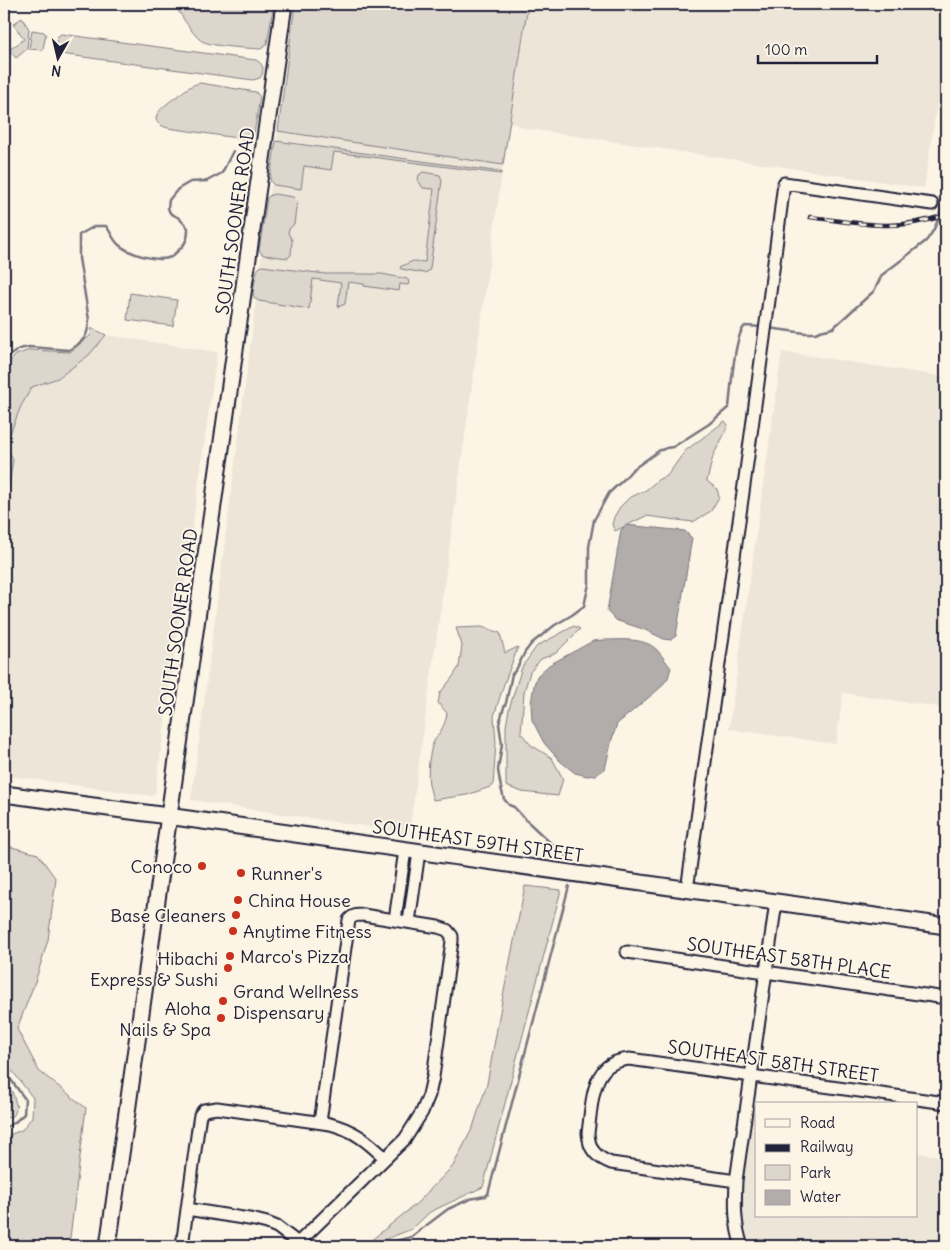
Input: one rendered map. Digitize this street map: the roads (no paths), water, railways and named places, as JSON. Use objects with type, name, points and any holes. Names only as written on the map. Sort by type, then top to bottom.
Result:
[{"type":"main road","name":"SOUTH SOONER ROAD","points":[[108,1246],[284,4]]},
{"type":"main road","name":"SOUTHEAST 59TH STREET","points":[[4,794],[946,926]]},
{"type":"street","points":[[687,890],[763,356],[784,183],[932,204]]},
{"type":"street","points":[[395,920],[412,851]]},
{"type":"street","points":[[409,922],[412,851]]},
{"type":"street","points":[[742,1246],[736,1221],[736,1180],[776,902]]},
{"type":"street","points":[[187,1209],[261,1221],[277,1227],[297,1244],[405,1139],[422,1112],[429,1095],[433,1077],[452,941],[450,932],[442,928],[409,922],[358,915],[351,917],[348,924],[320,1122]]},
{"type":"street","name":"SOUTHEAST 58TH PLACE","points":[[627,952],[946,998]]},
{"type":"street","name":"SOUTHEAST 58TH STREET","points":[[736,1180],[612,1163],[602,1160],[596,1155],[591,1148],[588,1133],[596,1086],[608,1066],[619,1060],[629,1059],[946,1103]]},
{"type":"street","points":[[182,1246],[199,1121],[200,1115],[204,1110],[217,1108],[339,1126],[360,1136],[385,1158]]},
{"type":"water","points":[[626,525],[685,531],[692,538],[676,636],[670,640],[615,620],[607,611],[621,530]]},
{"type":"water","points":[[631,640],[651,645],[671,668],[668,678],[660,688],[617,724],[605,769],[596,775],[587,776],[575,773],[560,761],[544,743],[532,720],[531,703],[537,676],[549,665],[593,641]]},
{"type":"waterway","points":[[4,360],[19,349],[29,347],[69,350],[86,335],[89,320],[79,258],[79,235],[95,226],[106,226],[117,243],[130,252],[144,257],[159,259],[171,257],[186,242],[188,228],[179,218],[170,213],[168,208],[169,200],[178,189],[190,182],[207,181],[222,173],[233,151]]},
{"type":"waterway","points":[[768,328],[805,333],[816,333],[833,328],[874,291],[882,275],[931,235],[942,207],[946,184]]},
{"type":"waterway","points":[[572,860],[557,849],[504,799],[498,770],[502,744],[499,724],[512,674],[532,643],[584,606],[589,584],[589,547],[594,520],[609,493],[632,470],[660,450],[673,447],[709,424],[729,407],[736,351],[741,331],[745,326],[763,327]]},
{"type":"waterway","points":[[385,1246],[388,1243],[411,1237],[448,1209],[470,1199],[488,1194],[569,886]]},
{"type":"waterway","points":[[4,1073],[6,1073],[25,1099],[24,1114],[14,1123],[4,1128]]},
{"type":"railway","points":[[810,217],[888,225],[917,222],[946,215]]},
{"type":"place","name":"Conoco","points":[[202,866]]},
{"type":"place","name":"Runner's","points":[[241,873]]},
{"type":"place","name":"China House","points":[[238,900]]},
{"type":"place","name":"Base Cleaners","points":[[236,915]]},
{"type":"place","name":"Anytime Fitness","points":[[233,931]]},
{"type":"place","name":"Marco's Pizza","points":[[230,956]]},
{"type":"place","name":"Hibachi Express & Sushi","points":[[228,968]]},
{"type":"place","name":"Grand Wellness Dispensary","points":[[223,1001]]},
{"type":"place","name":"Aloha Nails & Spa","points":[[221,1018]]}]
